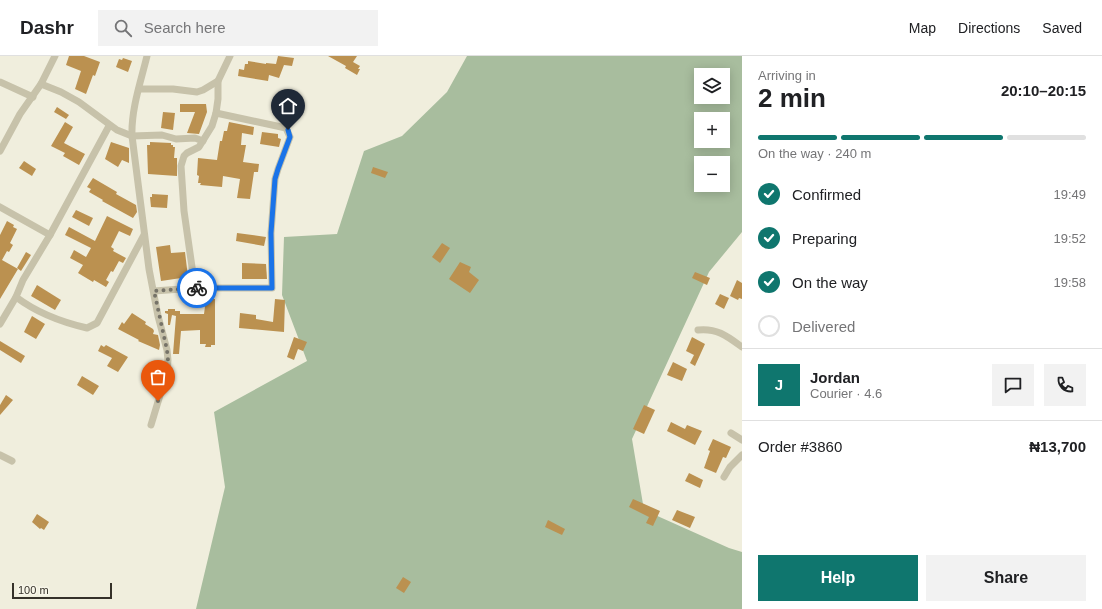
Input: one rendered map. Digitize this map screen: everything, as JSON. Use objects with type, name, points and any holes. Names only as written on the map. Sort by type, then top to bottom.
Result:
[{"type":"street","points":[[0,151],[20,114],[41,84],[55,56]]},
{"type":"street","points":[[147,56],[132,126],[132,136],[144,235],[168,360],[167,372],[151,425]]},
{"type":"street","points":[[139,89],[173,89],[197,92],[218,81],[230,56]]},
{"type":"street","points":[[195,288],[184,211],[181,166],[184,156],[187,153],[197,149],[212,126],[216,113],[219,91],[218,81]]},
{"type":"street","points":[[0,82],[33,97]]},
{"type":"street","points":[[41,84],[61,92],[79,102],[109,126],[132,136],[162,135],[176,139],[195,138],[203,141]]},
{"type":"street","points":[[154,291],[195,288],[271,289],[273,285],[271,233],[275,179],[289,141],[290,134],[286,128],[283,127],[216,113]]},
{"type":"street","points":[[0,324],[109,126]]},
{"type":"street","points":[[0,207],[50,235]]},
{"type":"street","points":[[16,297],[54,319],[87,328],[92,326],[98,323],[144,235]]},
{"type":"street","points":[[698,330],[706,328],[723,334],[742,347]]},
{"type":"street","points":[[731,433],[742,440]]},
{"type":"street","points":[[0,455],[12,461]]},
{"type":"street","points":[[724,477],[730,467],[742,455]]},
{"type":"green space","points":[[467,56],[742,56],[742,232],[709,272],[632,439],[644,510],[729,548],[742,552],[742,609],[196,609],[225,487],[214,412],[307,361],[282,295],[284,237],[337,234],[364,151],[402,136],[447,92]]},
{"type":"building","points":[[69,56],[84,56],[100,62],[95,76],[93,75],[86,94],[75,89],[81,71],[66,65]]},
{"type":"building","points":[[278,56],[294,58],[292,66],[284,65],[279,78],[269,75],[268,81],[238,76],[239,69],[244,70],[245,64],[248,64],[248,61],[276,64]]},
{"type":"building","points":[[328,56],[357,56],[353,62],[360,66],[357,75],[345,68],[346,66]]},
{"type":"building","points":[[123,58],[132,61],[128,72],[116,67],[119,59],[122,60]]},
{"type":"building","points":[[180,104],[206,104],[207,112],[199,134],[187,133],[195,112],[180,112]]},
{"type":"building","points":[[57,107],[69,115],[66,119],[54,112]]},
{"type":"building","points":[[163,112],[175,113],[173,130],[161,128]]},
{"type":"building","points":[[65,122],[73,127],[64,143],[85,154],[79,165],[63,156],[65,153],[51,146]]},
{"type":"building","points":[[229,122],[254,127],[253,135],[242,133],[241,145],[246,145],[243,162],[259,164],[258,172],[254,172],[250,199],[237,198],[240,179],[223,176],[222,187],[200,185],[201,183],[198,183],[198,158],[217,160],[220,141],[222,141],[224,131],[227,131]]},
{"type":"building","points":[[262,132],[278,134],[278,138],[281,139],[279,147],[260,144]]},
{"type":"building","points":[[111,142],[129,148],[129,163],[122,160],[118,167],[105,159]]},
{"type":"building","points":[[150,142],[171,143],[173,147],[175,147],[174,158],[177,158],[177,176],[148,174],[147,145],[150,145]]},
{"type":"building","points":[[24,161],[36,169],[32,176],[19,168]]},
{"type":"building","points":[[373,167],[388,172],[385,178],[371,173]]},
{"type":"building","points":[[93,178],[117,192],[116,194],[136,205],[137,212],[133,218],[89,192],[91,189],[87,187]]},
{"type":"building","points":[[152,194],[168,195],[167,208],[151,207],[150,197],[152,197]]},
{"type":"building","points":[[76,210],[93,218],[89,226],[72,217]]},
{"type":"building","points":[[107,216],[133,229],[130,236],[119,231],[111,247],[114,249],[113,251],[126,258],[123,263],[119,261],[113,272],[111,271],[106,280],[109,282],[106,287],[94,280],[93,282],[78,273],[83,265],[70,258],[74,250],[86,257],[91,248],[65,235],[69,227],[95,241]]},
{"type":"building","points":[[7,221],[14,225],[13,227],[17,229],[10,243],[13,245],[9,252],[7,251],[2,260],[18,269],[0,299],[0,235]]},
{"type":"building","points":[[237,233],[266,237],[264,246],[236,241]]},
{"type":"building","points":[[442,243],[450,248],[440,263],[432,257]]},
{"type":"building","points":[[170,245],[171,253],[185,252],[188,277],[161,281],[156,247]]},
{"type":"building","points":[[26,252],[31,255],[21,271],[17,268]]},
{"type":"building","points":[[460,262],[471,267],[469,272],[479,280],[470,293],[449,279]]},
{"type":"building","points":[[242,263],[266,264],[267,279],[242,279]]},
{"type":"building","points":[[695,272],[710,278],[707,285],[692,278]]},
{"type":"building","points":[[737,280],[742,283],[742,299],[739,298],[738,300],[730,296]]},
{"type":"building","points":[[37,285],[61,300],[55,310],[31,296]]},
{"type":"building","points":[[720,294],[729,298],[724,309],[715,304]]},
{"type":"building","points":[[206,299],[215,299],[215,345],[205,347],[206,344],[200,344],[200,330],[181,331],[179,354],[173,354],[176,316],[172,315],[170,325],[168,325],[168,314],[165,313],[165,311],[168,311],[168,309],[175,309],[175,311],[180,311],[180,314],[204,314]]},
{"type":"building","points":[[275,299],[285,300],[284,332],[239,328],[240,313],[256,315],[256,319],[273,322]]},
{"type":"building","points":[[132,313],[146,322],[145,324],[153,329],[153,334],[158,335],[160,345],[159,350],[138,341],[139,340],[118,329],[122,322],[124,324]]},
{"type":"building","points":[[32,316],[45,324],[36,339],[24,332]]},
{"type":"building","points":[[294,337],[307,342],[303,351],[298,349],[294,360],[287,357]]},
{"type":"building","points":[[692,337],[705,344],[695,366],[690,363],[694,355],[686,351]]},
{"type":"building","points":[[0,341],[25,356],[21,363],[0,350]]},
{"type":"building","points":[[101,345],[104,347],[106,345],[128,357],[118,372],[107,366],[112,358],[98,351]]},
{"type":"building","points":[[673,362],[687,369],[682,381],[667,375]]},
{"type":"building","points":[[82,376],[99,386],[93,395],[77,385]]},
{"type":"building","points":[[6,395],[13,400],[0,415],[0,405]]},
{"type":"building","points":[[644,405],[655,410],[644,434],[633,429]]},
{"type":"building","points":[[671,422],[685,429],[687,425],[702,431],[695,445],[667,431]]},
{"type":"building","points":[[713,439],[731,447],[726,458],[723,457],[716,473],[704,468],[710,451],[708,450]]},
{"type":"building","points":[[689,473],[703,480],[700,488],[685,481]]},
{"type":"building","points":[[633,499],[660,511],[653,526],[646,523],[649,517],[629,507]]},
{"type":"building","points":[[677,510],[695,517],[690,528],[672,520]]},
{"type":"building","points":[[37,514],[49,522],[44,530],[41,528],[40,529],[32,522]]},
{"type":"building","points":[[548,520],[565,529],[562,535],[545,527]]},
{"type":"building","points":[[403,577],[411,582],[404,593],[396,588]]},
{"type":"way so far","points":[[158,401],[167,372],[168,360],[154,291],[197,288]]},
{"type":"route","points":[[197,288],[272,288],[271,233],[275,179],[290,137],[288,130]]}]
